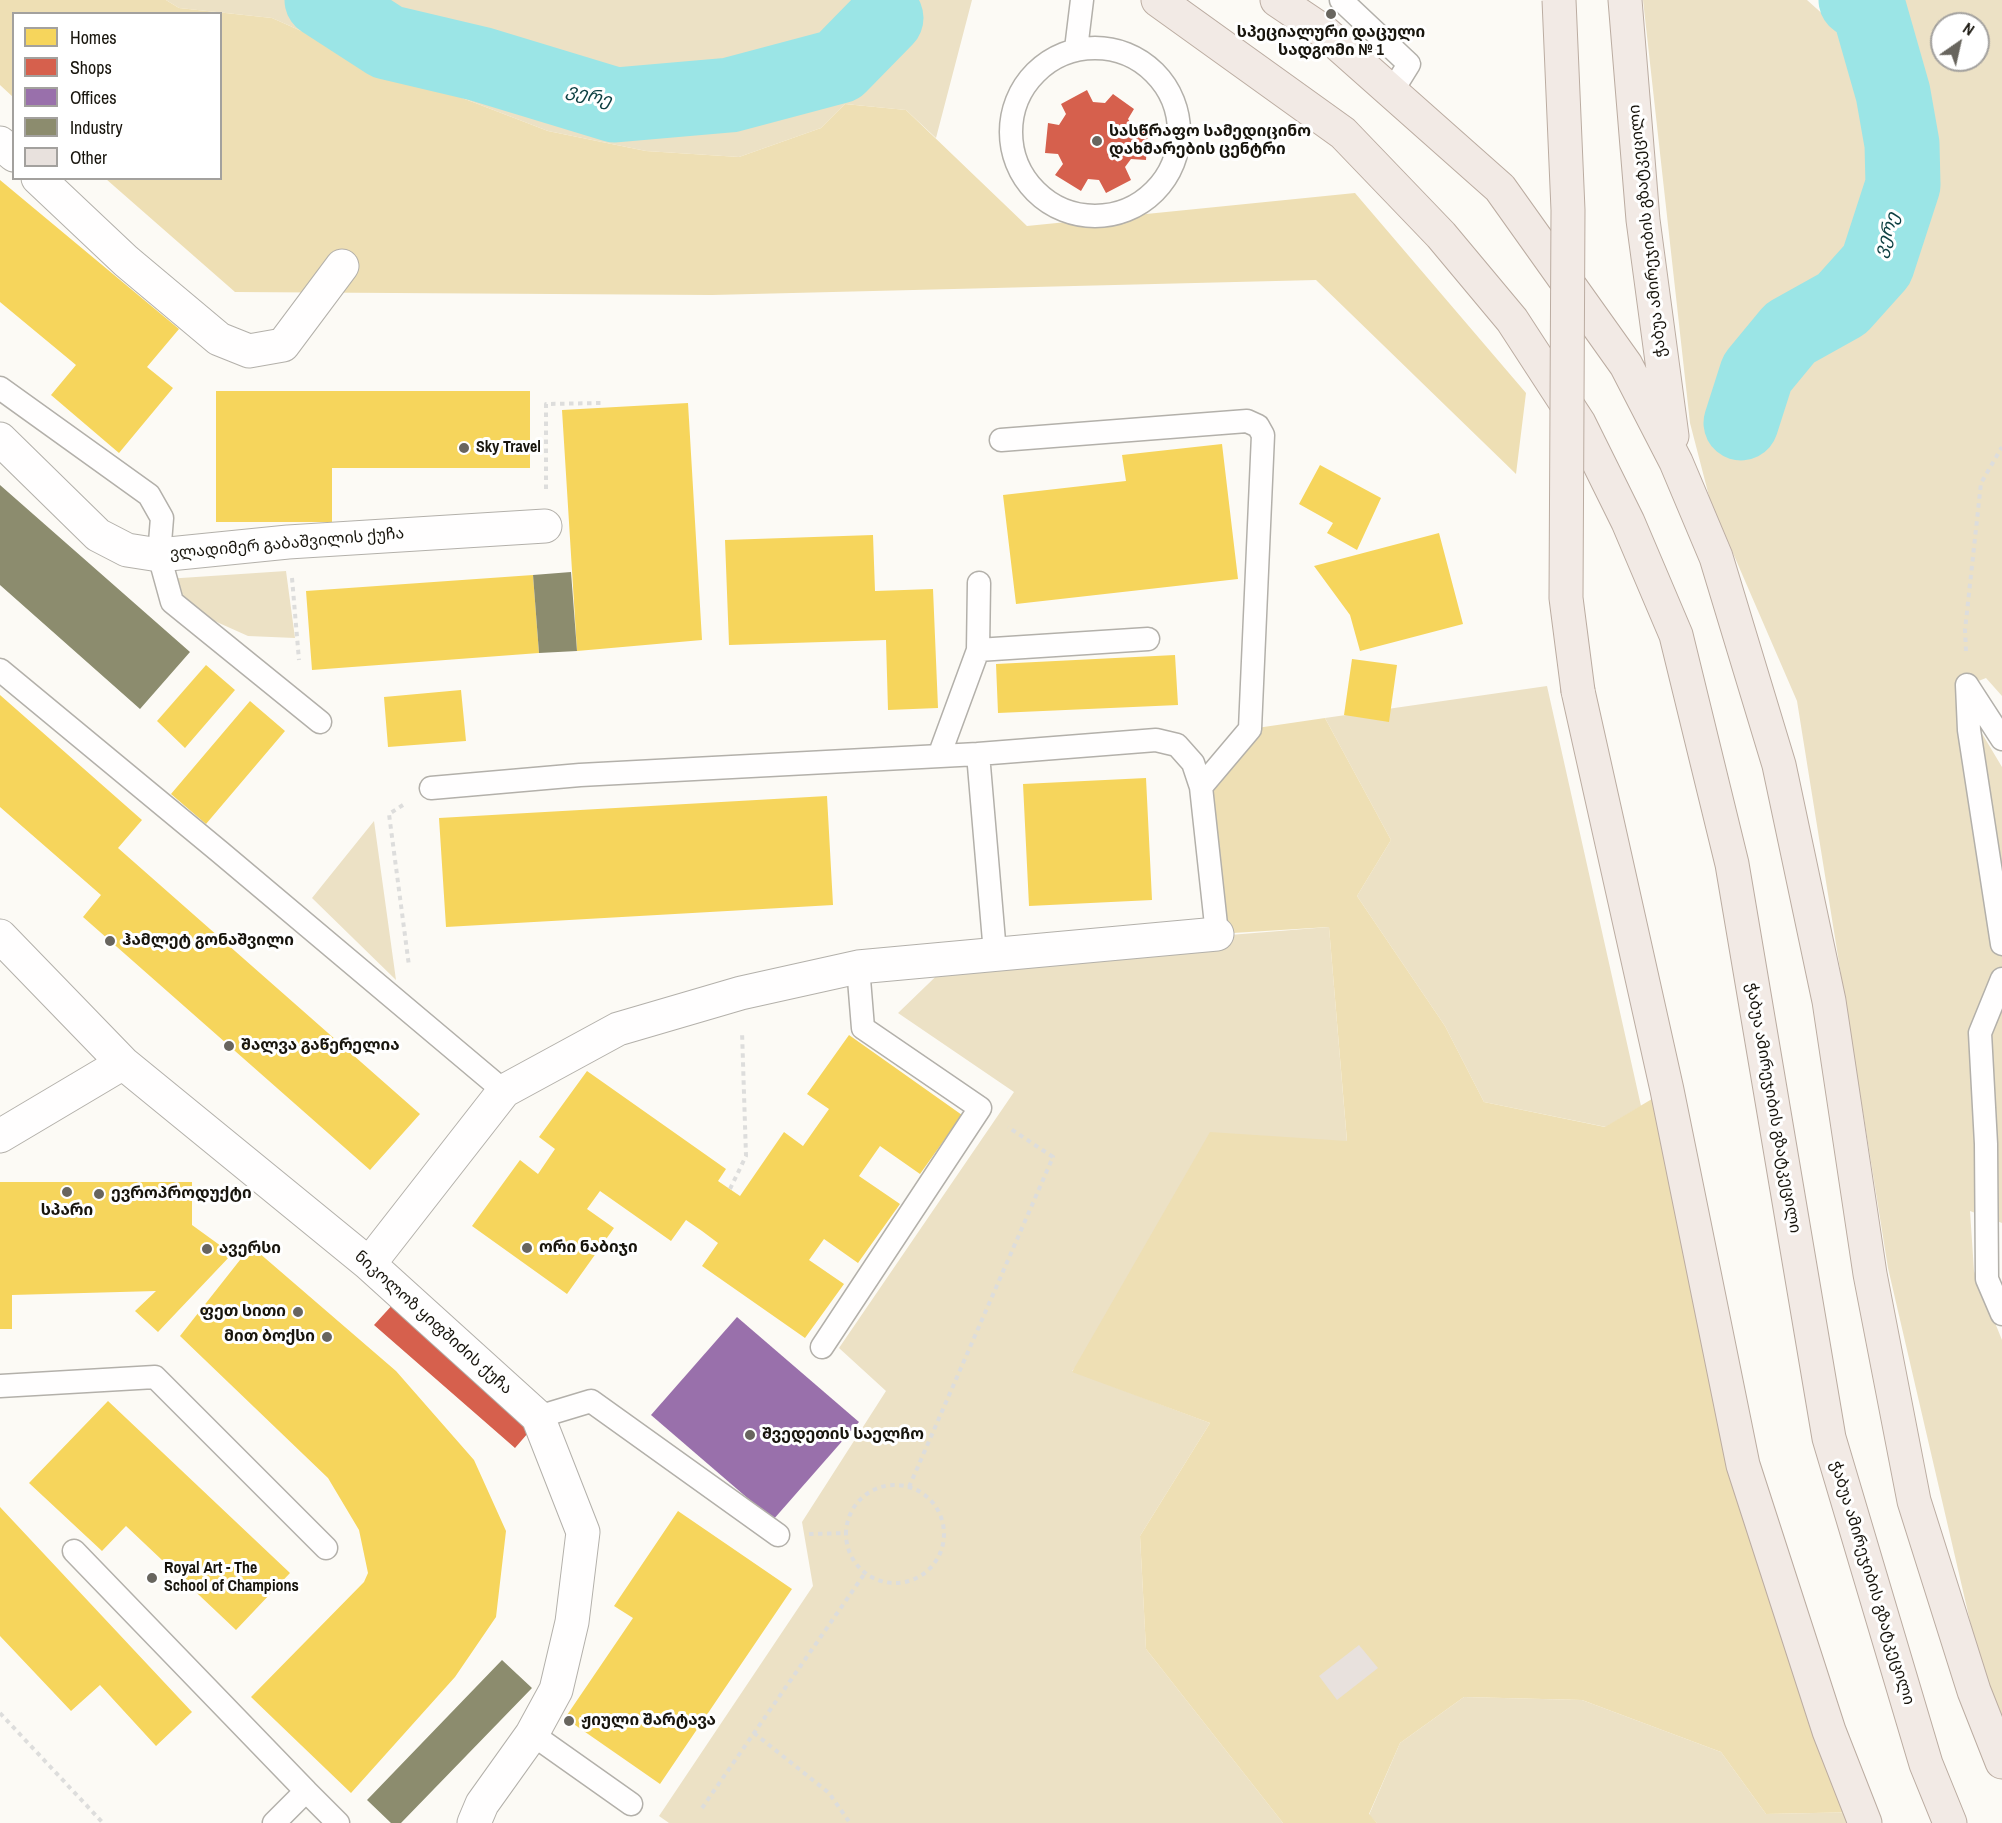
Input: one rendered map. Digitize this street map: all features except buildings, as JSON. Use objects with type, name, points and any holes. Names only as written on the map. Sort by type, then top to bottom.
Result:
[{"type":"main road","name":"ჭაბუა ამირეჯიბის გზატკეცილი","points":[[1158,0],[1343,133],[1441,235],[1512,320],[1579,423],[1628,522],[1676,635],[1732,864],[1829,1438],[1926,1764],[1950,1823]]},
{"type":"main road","name":"ჭაბუა ამირეჯიბის გზატკეცილი","points":[[1277,0],[1323,31],[1500,188],[1626,364],[1676,462],[1716,557],[1779,765],[1830,1001],[1870,1274],[1914,1501],[1974,1691],[2002,1762]]},
{"type":"main road","points":[[1559,0],[1568,210],[1566,598],[1578,691],[1667,1090],[1743,1465],[1828,1731],[1865,1823]]},
{"type":"main road","name":"ჭაბუა ამირეჯიბის გზატკეცილი","points":[[1625,0],[1643,220],[1676,462]]},
{"type":"street","points":[[0,143],[12,153]]},
{"type":"street","points":[[40,180],[126,261],[219,339],[249,351],[283,345],[342,266]]},
{"type":"street","name":"ვლადიმერ გაბაშვილის ქუჩა","points":[[0,439],[98,535],[127,550],[159,555],[288,542],[545,526]]},
{"type":"street","points":[[369,1264],[504,1092],[618,1029],[741,993],[858,967],[1217,934]]},
{"type":"street","name":"ნიკოლოზ ყიფშიძის ქუჩა","points":[[0,936],[123,1063],[369,1264],[538,1417],[583,1532],[572,1622],[556,1690],[532,1734],[482,1804],[474,1823]]},
{"type":"street","points":[[0,1136],[123,1063]]},
{"type":"lane","points":[[1076,49],[1082,0]]},
{"type":"lane","points":[[1341,0],[1409,64],[1391,93]]},
{"type":"lane","points":[[1104,48],[1131,56],[1154,71],[1170,94],[1179,121],[1178,148],[1168,174],[1150,196],[1126,210],[1099,216],[1071,213],[1046,201],[1026,181],[1014,156],[1010,128],[1015,102],[1029,78],[1050,59],[1076,49],[1104,48]]},
{"type":"lane","points":[[0,388],[149,495],[162,518],[159,555],[172,602],[320,722]]},
{"type":"lane","points":[[1001,440],[1247,421],[1258,426],[1263,435],[1250,729],[1201,787]]},
{"type":"lane","points":[[939,756],[978,650],[979,583]]},
{"type":"lane","points":[[978,650],[1148,639]]},
{"type":"lane","points":[[0,670],[504,1092]]},
{"type":"lane","points":[[1967,685],[2002,739]]},
{"type":"lane","points":[[1967,685],[1968,730],[2002,945]]},
{"type":"lane","points":[[431,788],[579,775],[978,754],[1156,740],[1177,745],[1193,763],[1201,787],[1217,934]]},
{"type":"lane","points":[[978,754],[995,953]]},
{"type":"lane","points":[[822,1347],[980,1108],[863,1028],[858,967]]},
{"type":"lane","points":[[2002,979],[1980,1033],[1986,1144],[1987,1279],[2002,1314]]},
{"type":"lane","points":[[0,1386],[155,1377],[326,1548]]},
{"type":"lane","points":[[538,1417],[591,1401],[778,1534]]},
{"type":"lane","points":[[74,1551],[338,1823]]},
{"type":"lane","points":[[532,1734],[631,1804]]},
{"type":"lane","points":[[274,1823],[306,1791]]},
{"type":"path","points":[[546,469],[546,404],[602,403]]},
{"type":"path","points":[[1967,685],[1965,630],[1981,483],[2002,447]]},
{"type":"path","points":[[288,542],[303,707]]},
{"type":"path","points":[[416,1017],[389,814],[431,788]]},
{"type":"path","points":[[730,1189],[746,1156],[741,993]]},
{"type":"path","points":[[909,1487],[1053,1157],[980,1108]]},
{"type":"path","points":[[893,1485],[909,1487],[924,1494],[935,1506],[943,1520],[945,1537],[941,1553],[933,1567],[920,1577],[905,1583],[889,1583],[865,1573],[850,1555],[846,1539],[847,1523],[853,1509],[864,1496],[878,1488],[893,1485]]},
{"type":"path","points":[[702,1808],[865,1573]]},
{"type":"path","points":[[0,1713],[103,1823]]},
{"type":"path","points":[[754,1733],[829,1793],[850,1823]]},
{"type":"shaded area","points":[[0,0],[166,0],[179,8],[216,12],[12,12],[12,96],[0,85]]},
{"type":"shaded area","points":[[166,0],[874,0],[896,50],[886,18],[877,0],[972,0],[936,138],[906,110],[845,104],[821,128],[739,157],[646,151],[548,131],[387,69],[272,18],[179,8]]},
{"type":"shaded area","points":[[1643,0],[1807,0],[1836,26],[1864,81],[1886,165],[1883,219],[1861,267],[1838,295],[1762,333],[1727,385],[1709,422],[1764,432],[1823,339],[1900,294],[1932,105],[1884,0],[2002,0],[2002,696],[1986,678],[1956,690],[2002,767],[2002,1223],[1970,1211],[1974,1271],[2002,1340],[2002,1729],[1986,1690],[1888,1268],[1797,701],[1710,500],[1690,423]]},
{"type":"shaded area","points":[[222,13],[272,18],[387,69],[548,131],[646,151],[739,157],[821,128],[845,104],[906,110],[1027,226],[1355,193],[1526,393],[1516,474],[1316,280],[712,295],[235,292],[107,180],[222,180]]},
{"type":"shaded area","points":[[286,571],[295,638],[248,636],[172,602],[166,579]]},
{"type":"shaded area","points":[[1547,686],[1641,1106],[1606,1127],[1484,1102],[1445,1026],[1357,896],[1391,840],[1325,718]]},
{"type":"shaded area","points":[[1325,718],[1391,840],[1357,896],[1445,1026],[1484,1102],[1605,1127],[1667,1090],[1743,1465],[1861,1812],[1766,1814],[1721,1752],[1582,1700],[1464,1697],[1400,1743],[1369,1814],[1377,1823],[1283,1823],[1146,1649],[1140,1536],[1210,1423],[1072,1372],[1210,1132],[1347,1141],[1329,927],[1217,934],[1201,787],[1250,729]]},
{"type":"shaded area","points":[[374,821],[396,980],[312,898]]},
{"type":"shaded area","points":[[1329,927],[1347,1142],[1072,1371],[1210,1423],[1140,1536],[1146,1649],[1283,1823],[669,1823],[659,1816],[813,1586],[802,1522],[886,1391],[839,1348],[1014,1092],[898,1013],[956,957]]},
{"type":"shaded area","points":[[1464,1697],[1582,1700],[1721,1752],[1766,1814],[1861,1812],[1865,1823],[1377,1823],[1369,1815],[1400,1743]]},
{"type":"waterway","name":"ვერე","points":[[322,0],[387,42],[480,64],[615,105],[730,95],[839,66],[886,18]]},
{"type":"waterway","name":"ვერე","points":[[1741,423],[1757,373],[1790,333],[1842,304],[1877,265],[1903,185],[1902,144],[1893,93],[1869,9],[1856,0]]},
{"type":"place","name":"სპეციალური დაცული სადგომი № 1","points":[[1331,14]]},
{"type":"place","name":"სასწრაფო სამედიცინო დახმარების ცენტრი","points":[[1097,141]]},
{"type":"place","name":"Sky Travel","points":[[464,448]]},
{"type":"place","name":"ჰამლეტ გონაშვილი","points":[[110,941]]},
{"type":"place","name":"შალვა გაწერელია","points":[[229,1046]]},
{"type":"place","name":"სპარი","points":[[67,1192]]},
{"type":"place","name":"ევროპროდუქტი","points":[[99,1194]]},
{"type":"place","name":"ორი ნაბიჯი","points":[[527,1248]]},
{"type":"place","name":"ავერსი","points":[[207,1249]]},
{"type":"place","name":"ფეთ სითი","points":[[298,1312]]},
{"type":"place","name":"მით ბოქსი","points":[[327,1337]]},
{"type":"place","name":"შვედეთის საელჩო","points":[[750,1435]]},
{"type":"place","name":"Royal Art - The School of Champions","points":[[152,1578]]},
{"type":"place","name":"ჟიული შარტავა","points":[[569,1721]]}]
